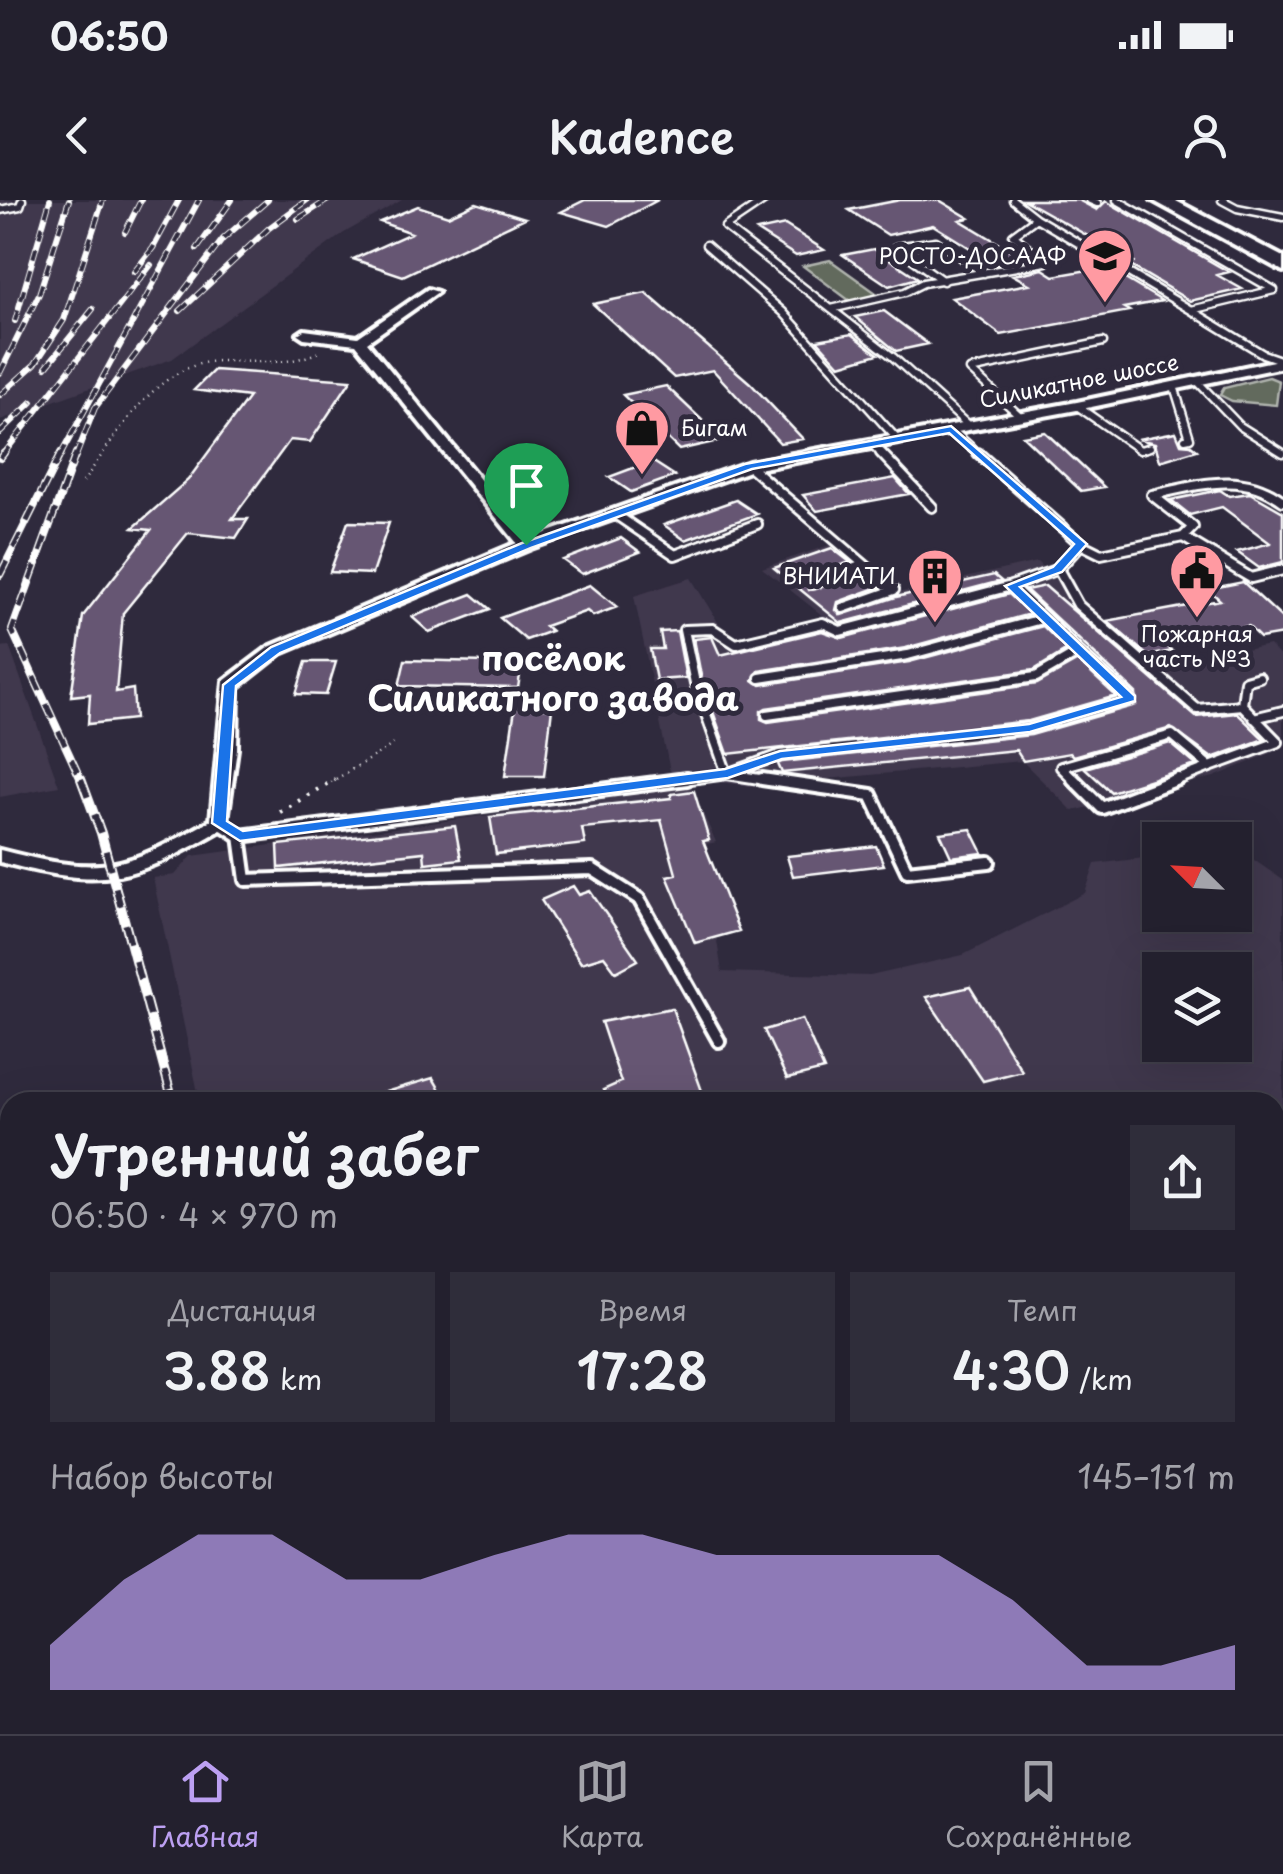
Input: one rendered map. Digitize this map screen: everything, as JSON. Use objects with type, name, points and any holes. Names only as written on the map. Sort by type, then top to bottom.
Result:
[{"type":"main road","points":[[1162,200],[1283,265]]},
{"type":"main road","points":[[1190,200],[1283,249]]},
{"type":"street","points":[[304,334],[360,341],[432,292]]},
{"type":"street","points":[[360,341],[526,545]]},
{"type":"street","name":"Силикатное шоссе","points":[[220,823],[230,685],[275,650],[526,545],[750,466],[1077,406],[1283,362]]},
{"type":"street","points":[[0,856],[41,866],[111,872],[164,855],[220,823]]},
{"type":"lane","points":[[0,210],[20,206],[22,200]]},
{"type":"lane","points":[[765,200],[725,228],[893,356],[969,426]]},
{"type":"lane","points":[[1013,200],[1036,218],[1112,260],[1125,274],[1262,354],[1283,362]]},
{"type":"lane","points":[[1116,200],[1275,291],[1191,310]]},
{"type":"lane","points":[[1222,200],[1237,208],[1283,218]]},
{"type":"lane","points":[[832,309],[1048,260],[1012,236],[1036,218]]},
{"type":"lane","points":[[943,281],[896,247],[936,241],[985,274]]},
{"type":"lane","points":[[706,246],[734,266],[788,317],[897,439]]},
{"type":"lane","points":[[1020,416],[970,370],[1103,342]]},
{"type":"lane","points":[[1197,381],[1240,426],[1283,453]]},
{"type":"lane","points":[[1174,386],[1190,438],[1185,440]]},
{"type":"lane","points":[[1077,406],[1140,450],[1150,447]]},
{"type":"lane","points":[[951,429],[1081,544],[1101,554],[1183,537],[1193,527],[1152,496],[1212,482],[1263,486],[1283,501]]},
{"type":"lane","points":[[871,444],[932,508]]},
{"type":"lane","points":[[750,466],[894,590],[844,608]]},
{"type":"lane","points":[[615,514],[675,555],[757,524]]},
{"type":"lane","points":[[1183,537],[1251,578],[1283,570]]},
{"type":"lane","points":[[728,774],[695,682],[684,630],[713,629],[736,644],[823,623],[840,631],[1058,570],[1081,544]]},
{"type":"lane","points":[[813,584],[864,564]]},
{"type":"lane","points":[[1058,570],[1078,605],[1197,709],[1242,705]]},
{"type":"lane","points":[[220,823],[240,836],[728,774],[780,755],[1030,728],[1130,698],[1011,586]]},
{"type":"lane","points":[[760,678],[908,656],[1044,618]]},
{"type":"lane","points":[[767,715],[1036,677],[1078,652]]},
{"type":"lane","points":[[1210,767],[1172,734],[1061,767],[1102,808],[1278,742],[1242,705],[1245,681],[1259,678]]},
{"type":"lane","points":[[1254,718],[1283,712]]},
{"type":"lane","points":[[728,774],[871,794],[907,871],[989,862]]},
{"type":"lane","points":[[240,836],[246,880],[592,869],[638,899],[718,1041]]},
{"type":"path","points":[[82,482],[126,422],[180,368],[210,362],[262,366],[291,362],[318,354],[335,338]]},
{"type":"path","points":[[272,818],[396,742]]},
{"type":"shaded area","points":[[0,200],[402,200],[344,233],[172,359],[0,420]]},
{"type":"shaded area","points":[[841,541],[859,550],[902,592],[1037,562],[1148,671],[1269,645],[1283,659],[1283,748],[1214,777],[1073,811],[1022,761],[751,786],[671,776],[634,596],[691,578],[730,642],[827,619],[762,568]]},
{"type":"shaded area","points":[[9,646],[59,786],[0,797],[0,647]]},
{"type":"shaded area","points":[[691,787],[716,842],[687,849],[717,941],[722,972],[870,976],[963,955],[1085,893],[1095,864],[1142,858],[1142,932],[1252,932],[1252,859],[1283,880],[1283,1092],[198,1092],[153,878],[175,875],[192,856]]},
{"type":"green space","points":[[830,260],[879,295],[850,301],[803,266]]},
{"type":"green space","points":[[1269,377],[1279,381],[1276,405],[1232,401],[1220,395],[1224,388]]},
{"type":"building","points":[[585,200],[658,200],[609,226],[561,212]]},
{"type":"building","points":[[900,200],[939,200],[969,218],[960,220],[1025,259],[996,264],[933,225],[888,235],[849,210]]},
{"type":"building","points":[[1024,200],[1078,200],[1097,210],[1106,201],[1229,272],[1217,275],[1242,289],[1190,301],[1126,263],[1134,262]]},
{"type":"building","points":[[476,203],[525,218],[403,276],[353,259],[411,233],[380,222],[418,206],[448,216]]},
{"type":"building","points":[[785,225],[824,250],[796,256],[757,231]]},
{"type":"building","points":[[874,249],[918,278],[889,286],[843,255]]},
{"type":"building","name":"РОСТО-ДОСААФ","points":[[1105,267],[1162,301],[1001,335],[952,298],[1029,284],[1013,275],[1043,269],[1054,276]]},
{"type":"building","points":[[646,293],[750,383],[803,439],[780,443],[713,370],[674,378],[593,304]]},
{"type":"building","points":[[884,311],[928,344],[896,351],[855,317]]},
{"type":"building","points":[[852,334],[878,354],[840,365],[817,340]]},
{"type":"building","points":[[214,370],[351,380],[310,442],[290,440],[232,519],[248,519],[236,538],[188,533],[123,613],[116,692],[133,689],[135,719],[88,724],[90,694],[71,696],[83,616],[151,530],[133,528],[188,480],[249,397],[194,390]]},
{"type":"building","points":[[666,386],[723,440],[679,450],[623,395]]},
{"type":"building","points":[[1045,432],[1104,487],[1081,491],[1023,436]]},
{"type":"building","points":[[1176,432],[1181,444],[1197,450],[1160,461],[1155,443],[1138,439]]},
{"type":"building","name":"Бигам","points":[[652,461],[675,476],[631,492],[609,477]]},
{"type":"building","points":[[895,478],[909,494],[817,511],[803,495]]},
{"type":"building","points":[[1220,490],[1229,496],[1250,493],[1283,512],[1283,562],[1259,568],[1237,552],[1270,543],[1222,507],[1190,515],[1171,500]]},
{"type":"building","points":[[736,500],[757,514],[685,540],[664,525]]},
{"type":"building","points":[[348,522],[389,523],[372,574],[330,572]]},
{"type":"building","points":[[621,538],[640,552],[582,574],[563,560]]},
{"type":"building","points":[[832,548],[850,562],[809,577],[809,590],[862,573],[879,587],[838,602],[836,610],[841,615],[896,597],[994,575],[1001,581],[841,623],[774,568]]},
{"type":"building","name":"Пожарная часть №3","points":[[1243,582],[1283,619],[1283,634],[1260,638],[1248,626],[1163,642],[1172,651],[1148,656],[1107,621],[1220,600],[1208,589]]},
{"type":"building","points":[[590,585],[617,607],[593,616],[587,611],[545,626],[551,631],[526,640],[500,618]]},
{"type":"building","points":[[1045,586],[1196,717],[1237,713],[1264,739],[1212,758],[1171,728],[1073,756],[1070,753],[1023,761],[1016,750],[782,773],[778,764],[782,762],[1031,735],[1136,705],[1136,693],[1026,590]]},
{"type":"building","points":[[472,594],[490,609],[429,632],[412,617]]},
{"type":"building","points":[[1009,594],[1030,614],[906,648],[759,671],[753,680],[761,685],[909,662],[1043,626],[1067,650],[1034,670],[766,708],[761,711],[761,719],[768,722],[1037,684],[1078,661],[1116,696],[1029,721],[728,754],[702,681],[694,639],[712,637],[720,655],[822,631],[842,638]]},
{"type":"building","points":[[677,631],[686,678],[656,680],[650,649],[663,649],[660,632]]},
{"type":"building","points":[[405,660],[522,662],[518,688],[399,686]]},
{"type":"building","points":[[306,662],[336,662],[326,695],[296,694]]},
{"type":"building","points":[[515,708],[552,708],[544,776],[505,776]]},
{"type":"building","points":[[1170,743],[1196,765],[1111,792],[1085,768]]},
{"type":"building","points":[[694,791],[709,840],[703,841],[739,931],[695,943],[667,876],[676,874],[661,820],[582,828],[585,844],[496,854],[490,817],[671,798],[671,794]]},
{"type":"building","points":[[455,826],[461,859],[425,863],[424,852],[279,868],[278,845]]},
{"type":"building","points":[[971,829],[983,853],[951,857],[940,833]]},
{"type":"building","points":[[876,846],[884,865],[793,876],[787,856]]},
{"type":"building","points":[[573,886],[579,895],[590,891],[638,960],[616,972],[604,956],[581,963],[541,900]]},
{"type":"building","points":[[970,987],[1022,1071],[983,1081],[926,997]]},
{"type":"building","points":[[672,1008],[702,1092],[604,1092],[621,1082],[601,1022]]},
{"type":"building","points":[[802,1019],[824,1070],[787,1079],[764,1030]]},
{"type":"building","points":[[433,1078],[441,1092],[385,1092]]},
{"type":"railway","points":[[15,321],[50,200]]},
{"type":"railway","points":[[0,373],[39,294],[69,200]]},
{"type":"railway","points":[[0,395],[35,364],[64,320],[103,200]]},
{"type":"railway","points":[[125,232],[141,200]]},
{"type":"railway","points":[[134,272],[153,248],[179,200]]},
{"type":"railway","points":[[60,456],[199,200]]},
{"type":"railway","points":[[197,249],[232,200]]},
{"type":"railway","points":[[76,456],[95,408],[223,239],[268,200]]},
{"type":"railway","points":[[180,311],[269,228],[307,200]]},
{"type":"railway","points":[[298,219],[328,200]]},
{"type":"railway","points":[[2,456],[151,265]]},
{"type":"railway","points":[[46,367],[93,309]]},
{"type":"railway","points":[[0,433],[32,402]]},
{"type":"railway","points":[[0,458],[4,453]]},
{"type":"railway","points":[[0,575],[61,453]]},
{"type":"railway","points":[[76,453],[12,630],[82,782]]},
{"type":"railway","points":[[81,779],[101,833],[170,1092]]},
{"type":"place","name":"РОСТО-ДОСААФ","points":[[1105,305]]},
{"type":"place","name":"Бигам","points":[[642,477]]},
{"type":"place","name":"Пожарная часть №3","points":[[1197,620]]},
{"type":"place","name":"ВНИИАТИ","points":[[935,625]]},
{"type":"district","name":"посёлок Силикатного завода","points":[[553,679]]},
{"type":"route","points":[[951,429],[1081,544],[1058,570],[1011,586],[1130,698],[1030,728],[780,755],[728,774],[240,836],[220,823],[230,685],[275,650],[526,545],[750,466],[951,429]]}]
